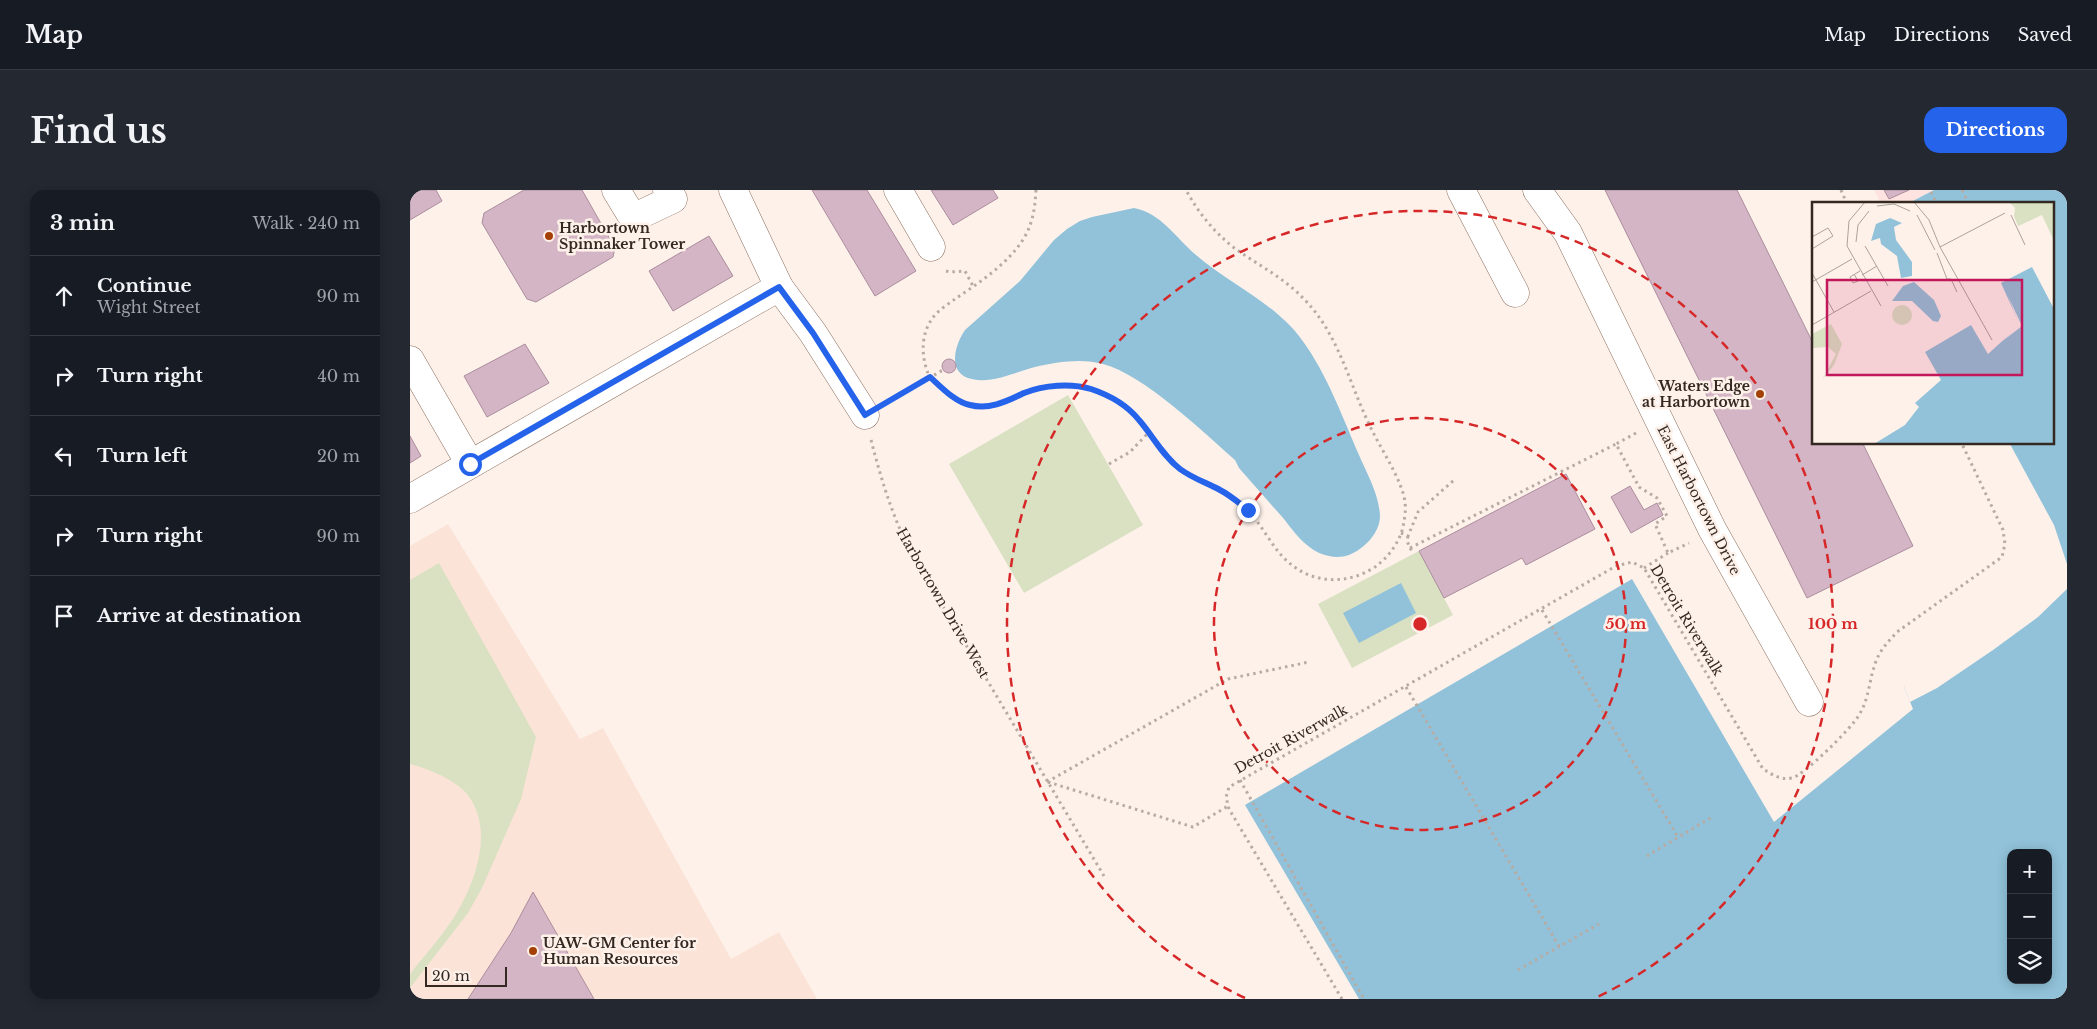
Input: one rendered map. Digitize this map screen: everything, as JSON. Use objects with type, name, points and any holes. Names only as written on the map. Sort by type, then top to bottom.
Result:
[{"type":"street","points":[[616,190],[633,218],[676,193]]},
{"type":"street","points":[[732,190],[779,287],[813,333],[865,415]]},
{"type":"street","points":[[898,190],[930,247]]},
{"type":"street","points":[[1461,190],[1515,293]]},
{"type":"street","name":"East Harbortown Drive","points":[[1538,190],[1568,233],[1712,529],[1809,702]]},
{"type":"street","points":[[410,499],[779,287]]},
{"type":"street","points":[[410,360],[470,464]]},
{"type":"path","points":[[1036,190],[1033,217],[1025,237],[1017,248],[991,273],[933,317],[924,336],[924,358],[930,377],[960,401],[979,407],[1001,404],[1025,393],[1050,386],[1080,386],[1119,402],[1139,420],[1166,457],[1182,471],[1222,491],[1248,510],[1284,558],[1295,567],[1322,579],[1336,580],[1361,575],[1386,558],[1401,533],[1405,512],[1402,491],[1363,413],[1329,331],[1306,300],[1292,287],[1231,245],[1214,230],[1200,214],[1186,190]]},
{"type":"path","points":[[1841,190],[1846,202]]},
{"type":"path","points":[[1962,190],[1968,202]]},
{"type":"path","points":[[1931,192],[1936,202]]},
{"type":"path","points":[[865,415],[943,370]]},
{"type":"path","name":"Harbortown Drive West","points":[[865,415],[884,490],[898,527],[915,559],[1104,876]]},
{"type":"path","points":[[1410,548],[1659,421]]},
{"type":"path","points":[[1110,464],[1130,452],[1148,433]]},
{"type":"path","points":[[1616,444],[1639,487],[1657,498],[1667,516],[1655,524],[1668,553]]},
{"type":"path","name":"Detroit Riverwalk","points":[[1228,806],[1226,797],[1229,787],[1240,780],[1542,610],[1616,566],[1632,562],[1644,568],[1763,769],[1778,779],[1794,778],[1849,730],[1866,700],[1875,663],[1884,646],[1896,632],[2002,557],[2005,544],[2003,530],[1962,445]]},
{"type":"path","points":[[1413,554],[1408,536],[1418,512],[1454,480]]},
{"type":"path","points":[[1644,568],[1712,529]]},
{"type":"path","points":[[1401,533],[1408,536]]},
{"type":"path","points":[[1542,610],[1678,837]]},
{"type":"path","points":[[1047,782],[1228,679],[1309,662]]},
{"type":"path","points":[[1406,687],[1559,946]]},
{"type":"path","points":[[1240,780],[1364,999]]},
{"type":"path","points":[[1047,782],[1193,827],[1228,806],[1342,999]]},
{"type":"path","points":[[1647,856],[1712,817]]},
{"type":"path","points":[[1518,970],[1599,924]]},
{"type":"shaded area","points":[[1874,190],[1934,190],[1911,202],[1880,202]]},
{"type":"shaded area","name":"UAW-GM Center for Human Resources","points":[[448,524],[580,739],[603,728],[731,959],[779,932],[817,999],[410,999],[410,546]]},
{"type":"green space","points":[[1068,395],[1143,525],[1024,593],[949,464]]},
{"type":"green space","points":[[1419,551],[1453,615],[1352,668],[1318,604]]},
{"type":"green space","points":[[439,563],[536,737],[521,799],[482,888],[468,913],[410,988],[410,974],[443,933],[467,894],[480,851],[479,821],[475,807],[467,794],[441,775],[410,764],[410,580]]},
{"type":"water","points":[[1934,190],[2067,190],[2067,999],[1359,999],[1245,805],[1632,579],[1774,822],[1913,709],[1904,687],[2049,573],[2048,560],[1991,445],[2054,445],[2054,202],[1911,202]]},
{"type":"water","points":[[1134,208],[1152,215],[1168,227],[1209,266],[1279,315],[1311,353],[1334,396],[1372,484],[1379,508],[1380,516],[1377,528],[1370,540],[1360,549],[1349,555],[1332,557],[1311,549],[1239,468],[1235,460],[1172,405],[1119,370],[1095,362],[1078,361],[1043,365],[988,380],[972,379],[964,376],[959,371],[956,366],[956,351],[965,330],[1020,281],[1054,240],[1080,221]]},
{"type":"water","points":[[1401,583],[1416,613],[1359,643],[1343,613]]},
{"type":"pier","points":[[1989,445],[2011,445],[2054,525],[2067,564],[2067,589],[2038,617],[1993,650],[1937,688],[1910,702],[1904,687],[1912,677],[2046,572],[2045,561]]},
{"type":"building","points":[[410,190],[436,190],[442,201],[410,220]]},
{"type":"building","name":"Harbortown Spinnaker Tower","points":[[524,190],[582,190],[615,248],[613,257],[536,302],[527,299],[482,223],[484,213]]},
{"type":"building","points":[[812,190],[867,190],[916,271],[875,296]]},
{"type":"building","points":[[931,190],[993,190],[998,198],[953,225]]},
{"type":"building","name":"Waters Edge at Harbortown","points":[[1605,190],[1737,190],[1812,341],[1812,445],[1863,445],[1913,546],[1807,598]]},
{"type":"building","points":[[1884,190],[1909,190],[1889,199]]},
{"type":"building","points":[[709,236],[733,276],[673,311],[649,271]]},
{"type":"building","points":[[525,344],[549,383],[487,417],[464,376]]},
{"type":"building","points":[[946,359],[952,359],[956,366],[952,373],[946,373],[942,369],[942,363]]},
{"type":"building","points":[[410,436],[421,456],[410,463]]},
{"type":"building","points":[[1566,474],[1595,529],[1526,565],[1522,558],[1444,598],[1419,551]]},
{"type":"building","points":[[1630,486],[1644,510],[1657,503],[1663,515],[1631,533],[1611,497]]},
{"type":"building","name":"UAW-GM Center for Human Resources","points":[[533,892],[594,999],[468,999],[511,933]]},
{"type":"place","name":"Harbortown Spinnaker Tower","points":[[549,236]]},
{"type":"place","name":"Waters Edge at Harbortown","points":[[1760,394]]},
{"type":"place","name":"UAW-GM Center for Human Resources","points":[[533,951]]},
{"type":"route","points":[[470,464],[779,287],[813,333],[865,415],[930,377],[960,401],[979,407],[1001,404],[1025,393],[1050,386],[1080,386],[1119,402],[1130,410],[1166,457],[1182,471],[1222,491],[1248,510]]}]
